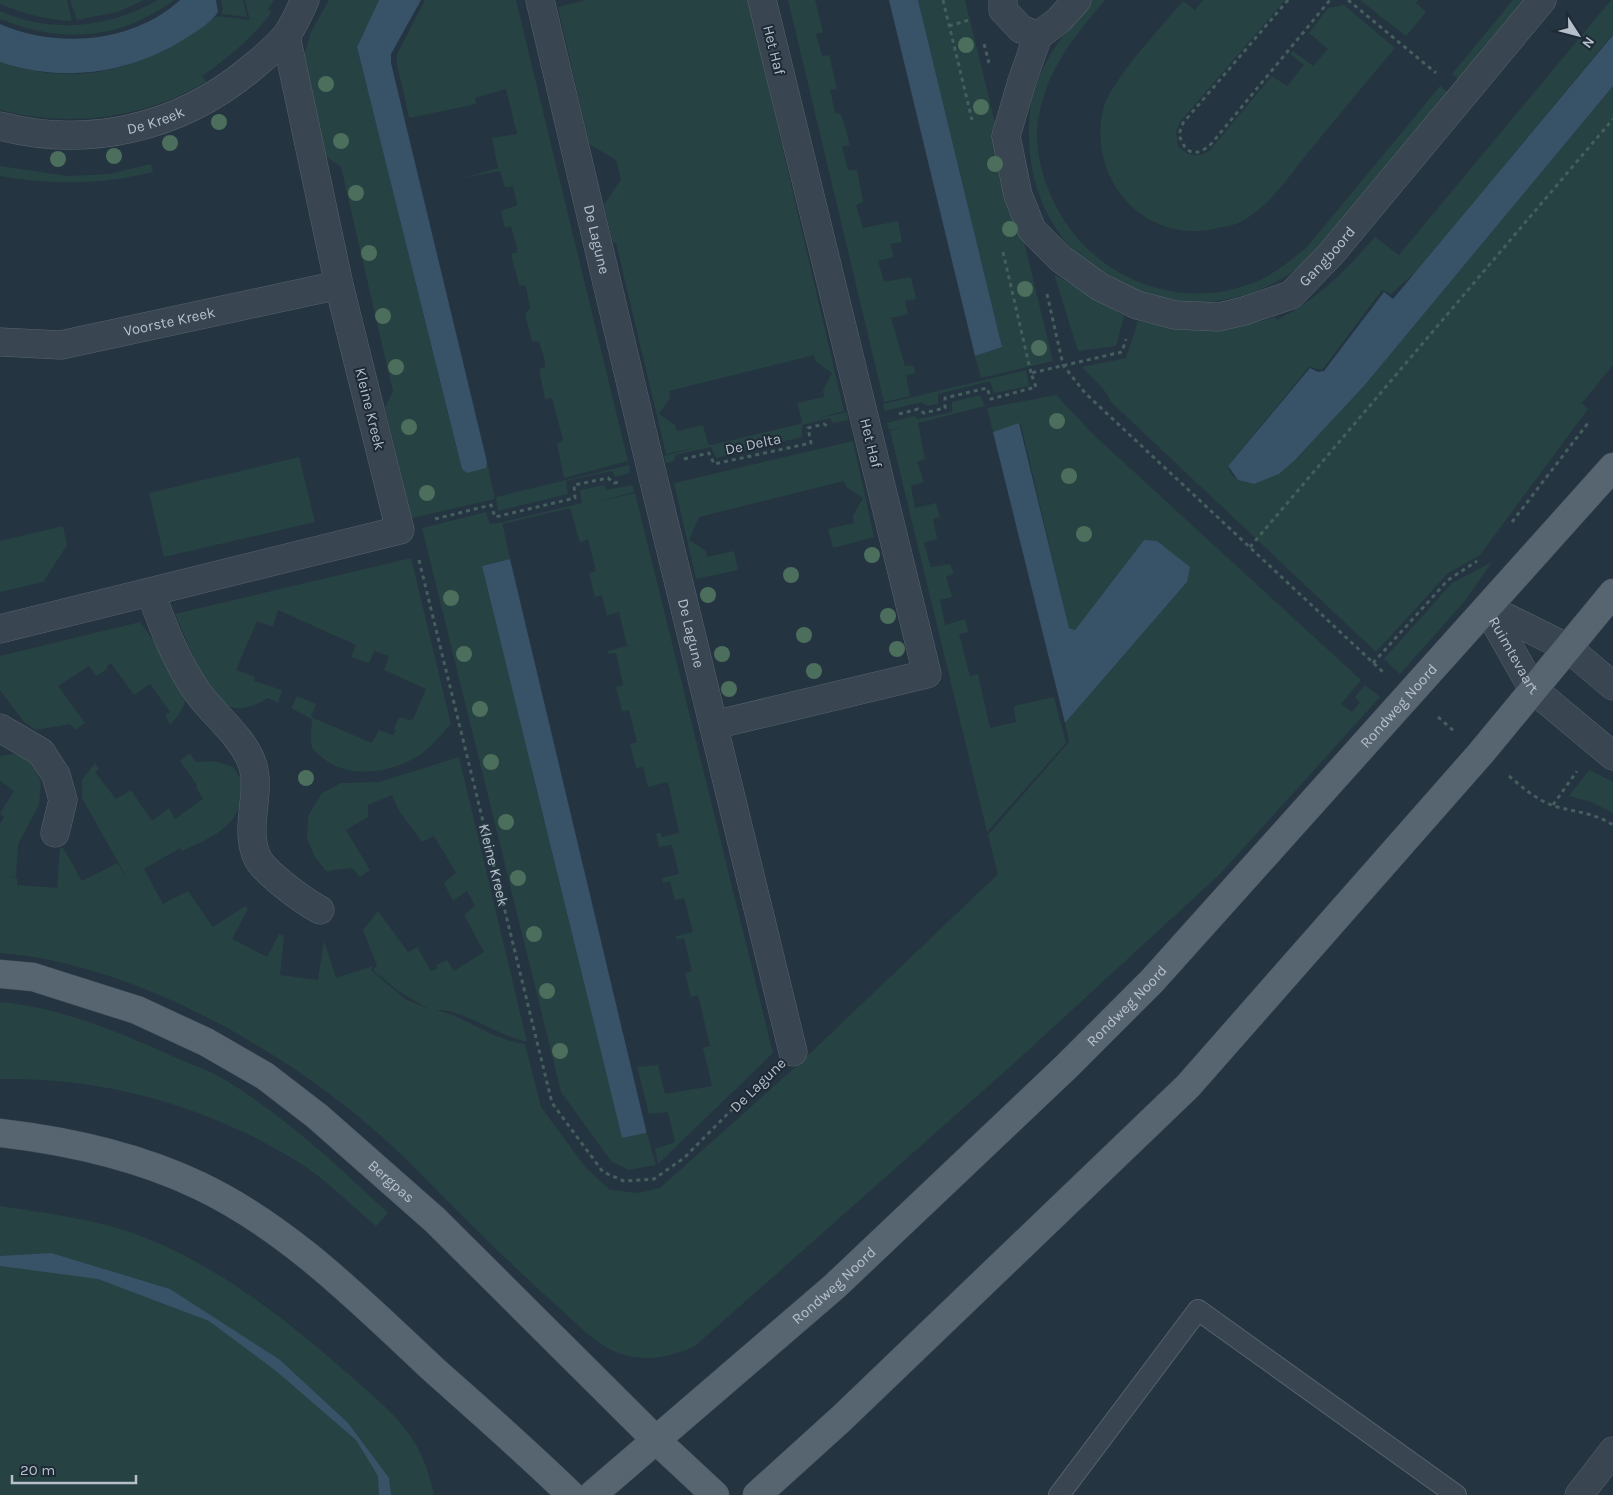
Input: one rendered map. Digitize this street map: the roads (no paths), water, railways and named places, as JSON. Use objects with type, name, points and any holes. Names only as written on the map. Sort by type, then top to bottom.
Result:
[{"type":"main road","name":"Rondweg Noord","points":[[592,1495],[835,1286],[1067,1066],[1159,974],[1411,695],[1613,467]]},
{"type":"main road","points":[[757,1495],[856,1404],[1188,1086],[1481,753],[1613,593]]},
{"type":"main road","name":"Bergpas","points":[[0,974],[33,977],[137,1010],[206,1042],[265,1076],[317,1116],[435,1220],[656,1441],[715,1495]]},
{"type":"main road","points":[[0,1133],[56,1140],[115,1155],[199,1186],[242,1208],[283,1236],[386,1324],[571,1495]]},
{"type":"street","points":[[286,36],[305,0]]},
{"type":"street","name":"De Lagune","points":[[540,0],[652,473],[793,1052]]},
{"type":"street","name":"Het Haf","points":[[714,725],[927,674],[762,0]]},
{"type":"street","points":[[1003,0],[1003,10],[1021,29],[1038,36],[1059,20],[1077,0]]},
{"type":"street","name":"Gangboord","points":[[1038,36],[1022,81],[1006,136],[1018,195],[1032,230],[1061,259],[1100,287],[1137,305],[1175,315],[1219,317],[1244,311],[1291,295],[1330,255],[1542,0]]},
{"type":"street","name":"De Kreek","points":[[0,126],[57,136],[96,135],[132,129],[168,118],[201,103],[232,84],[286,36]]},
{"type":"street","name":"Kleine Kreek","points":[[151,593],[409,527],[339,285],[286,36]]},
{"type":"street","name":"Voorste Kreek","points":[[0,342],[61,345],[339,285]]},
{"type":"street","points":[[0,629],[151,593],[180,662],[198,693],[234,734],[252,764],[256,786],[252,829],[257,858],[305,902],[320,910]]},
{"type":"street","name":"Ruimtevaart","points":[[1487,608],[1568,648],[1613,686]]},
{"type":"street","name":"Ruimtevaart","points":[[1487,608],[1533,689],[1613,756]]},
{"type":"street","points":[[0,728],[41,752],[56,775],[63,800],[55,833]]},
{"type":"street","points":[[1579,1495],[1613,1451]]},
{"type":"lane","points":[[1059,1495],[1198,1310],[1456,1495]]},
{"type":"water","points":[[180,0],[216,0],[218,12],[208,23],[194,33],[165,50],[142,60],[119,67],[72,73],[48,72],[0,62],[0,24],[22,32],[46,37],[94,38],[140,25],[161,14]]},
{"type":"water","points":[[379,0],[421,0],[391,54],[391,63],[487,462],[486,468],[467,473],[462,469],[357,47]]},
{"type":"water","points":[[889,0],[918,0],[1002,347],[975,356]]},
{"type":"water","points":[[1613,35],[1613,86],[1364,386],[1295,460],[1279,474],[1254,484],[1238,480],[1228,466],[1310,368],[1318,372],[1324,371],[1384,292],[1393,299]]},
{"type":"water","points":[[1019,423],[1069,628],[1075,630],[1144,540],[1157,541],[1190,567],[1187,582],[1065,723],[993,432]]},
{"type":"water","points":[[510,559],[646,1133],[622,1138],[482,566]]},
{"type":"water","points":[[51,1253],[170,1289],[280,1360],[348,1423],[389,1478],[391,1495],[379,1495],[378,1476],[356,1440],[276,1371],[209,1321],[98,1279],[0,1266],[0,1256]]}]
